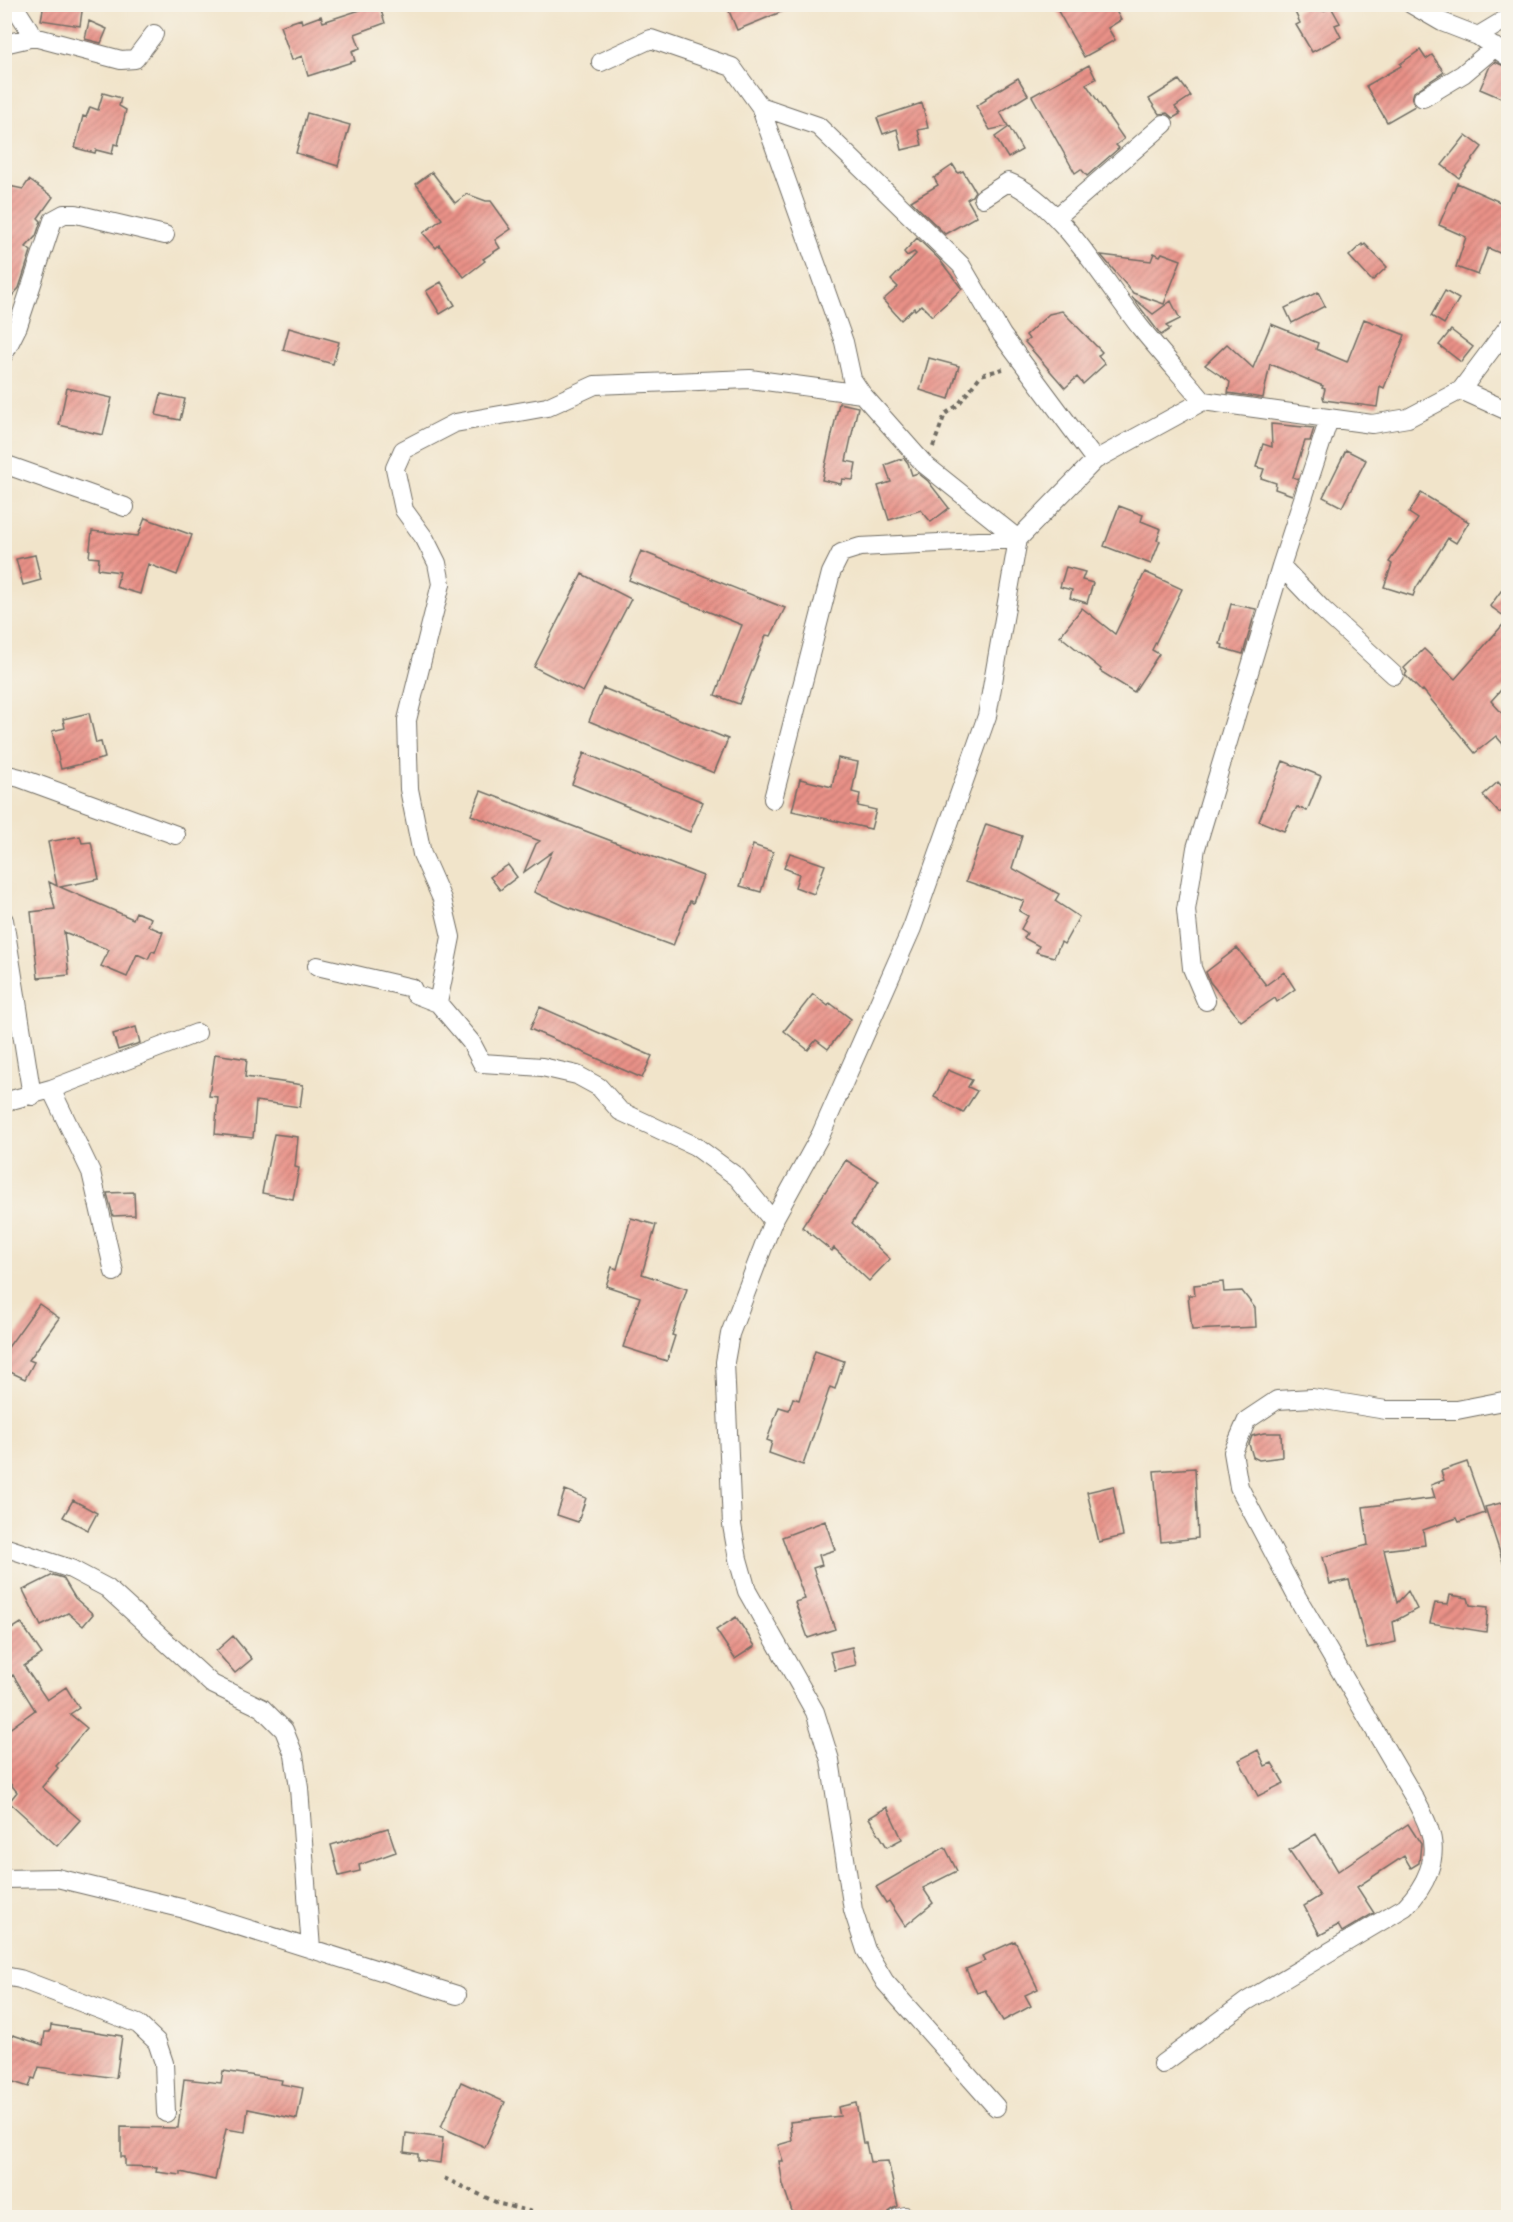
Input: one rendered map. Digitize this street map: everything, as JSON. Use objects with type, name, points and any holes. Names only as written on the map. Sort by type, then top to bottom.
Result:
[{"type":"street","points":[[13,4],[34,37]]},
{"type":"street","points":[[1411,4],[1442,22],[1478,36],[1502,52],[1423,98]]},
{"type":"street","points":[[1478,36],[1509,18]]},
{"type":"street","points":[[4,44],[34,37],[121,60],[135,59],[154,34]]},
{"type":"street","points":[[601,62],[651,39],[732,67],[760,106],[844,342],[852,379],[924,464],[1018,539]]},
{"type":"street","points":[[760,106],[818,126],[961,265],[1002,335],[1095,460]]},
{"type":"street","points":[[1057,217],[1164,124]]},
{"type":"street","points":[[983,198],[1008,182],[1022,187],[1057,217],[1141,328],[1203,401]]},
{"type":"street","points":[[4,354],[18,326],[53,220],[64,214],[76,214],[165,235]]},
{"type":"street","points":[[996,2107],[885,1982],[866,1950],[853,1910],[830,1760],[815,1712],[747,1591],[738,1559],[732,1525],[725,1362],[730,1334],[773,1221],[821,1134],[912,928],[987,716],[1018,539],[1095,460],[1203,401],[1372,424],[1408,418],[1461,390],[1507,331]]},
{"type":"street","points":[[438,1004],[451,937],[442,898],[422,854],[409,789],[407,720],[441,584],[437,563],[425,539],[404,510],[394,468],[403,450],[455,423],[547,407],[595,385],[750,379],[862,393]]},
{"type":"street","points":[[1461,390],[1509,411]]},
{"type":"street","points":[[1206,1001],[1192,968],[1186,910],[1196,848],[1281,566],[1329,419]]},
{"type":"street","points":[[4,464],[125,507]]},
{"type":"street","points":[[773,799],[831,573],[841,553],[860,547],[1018,539]]},
{"type":"street","points":[[1281,566],[1322,609],[1394,675]]},
{"type":"street","points":[[4,774],[176,835]]},
{"type":"street","points":[[4,920],[32,1096]]},
{"type":"street","points":[[317,966],[412,988],[415,994],[438,1004],[471,1042],[482,1063],[542,1067],[577,1075],[599,1087],[620,1112],[695,1146],[737,1177],[773,1221]]},
{"type":"street","points":[[4,1102],[32,1096],[196,1033]]},
{"type":"street","points":[[51,1089],[91,1172],[114,1272]]},
{"type":"street","points":[[1161,2064],[1247,2001],[1405,1907],[1421,1891],[1434,1854],[1430,1831],[1415,1799],[1297,1597],[1239,1487],[1233,1452],[1247,1420],[1277,1400],[1312,1398],[1386,1410],[1457,1410],[1509,1400]]},
{"type":"street","points":[[4,1547],[71,1569],[107,1588],[212,1683],[262,1708],[284,1730],[294,1755],[299,1788],[311,1949]]},
{"type":"street","points":[[4,1879],[57,1878],[185,1909],[457,1995]]},
{"type":"street","points":[[4,1976],[20,1979],[138,2024],[157,2042],[164,2063],[166,2113]]},
{"type":"path","points":[[924,464],[935,444],[945,414],[958,405],[981,375],[1024,363]]},
{"type":"path","points":[[444,2178],[500,2204],[557,2217]]},
{"type":"building","points":[[44,4],[83,4],[80,26],[41,20]]},
{"type":"building","points":[[358,4],[379,4],[385,23],[355,34],[360,48],[352,51],[355,61],[308,76],[302,56],[292,60],[280,26],[301,19],[302,23],[321,16],[323,22],[360,10]]},
{"type":"building","points":[[726,4],[798,4],[798,5],[737,30]]},
{"type":"building","points":[[1054,4],[1112,4],[1121,20],[1108,28],[1115,40],[1084,57]]},
{"type":"building","points":[[1309,4],[1320,4],[1323,11],[1331,7],[1340,23],[1335,25],[1341,37],[1312,52],[1296,25],[1300,23],[1295,12]]},
{"type":"building","points":[[89,21],[107,29],[101,43],[85,39]]},
{"type":"building","points":[[1420,50],[1426,59],[1432,55],[1444,72],[1414,92],[1412,99],[1415,106],[1387,122],[1366,86],[1401,66],[1400,64]]},
{"type":"building","points":[[1495,62],[1509,68],[1509,82],[1501,98],[1480,89],[1490,66]]},
{"type":"building","points":[[1089,65],[1096,79],[1086,84],[1124,139],[1116,145],[1119,148],[1087,176],[1081,169],[1075,173],[1032,96]]},
{"type":"building","points":[[1018,78],[1028,95],[1000,112],[1008,126],[990,130],[976,106]]},
{"type":"building","points":[[1179,80],[1191,96],[1175,107],[1180,114],[1173,118],[1167,113],[1159,114],[1149,99]]},
{"type":"building","points":[[103,93],[121,98],[119,106],[126,110],[118,145],[114,144],[112,154],[75,148],[83,116],[86,117],[90,107],[98,110]]},
{"type":"building","points":[[922,103],[928,128],[918,130],[922,145],[902,150],[897,129],[883,134],[877,118]]},
{"type":"building","points":[[307,113],[350,125],[338,166],[296,153]]},
{"type":"building","points":[[1009,127],[1022,150],[1008,158],[995,137]]},
{"type":"building","points":[[1466,135],[1482,147],[1459,178],[1442,165]]},
{"type":"building","points":[[953,165],[958,173],[963,171],[975,191],[967,199],[977,216],[945,234],[911,201],[938,185],[934,178]]},
{"type":"building","points":[[432,172],[455,203],[467,194],[491,201],[511,229],[495,240],[500,248],[483,259],[485,261],[464,277],[439,245],[436,248],[423,233],[442,219],[416,184]]},
{"type":"building","points":[[29,180],[53,197],[38,218],[41,221],[36,236],[26,247],[31,251],[19,288],[4,305],[4,185],[23,189]]},
{"type":"building","points":[[1457,183],[1509,206],[1509,257],[1488,248],[1478,275],[1456,267],[1466,237],[1439,225]]},
{"type":"building","points":[[917,238],[939,259],[962,289],[932,316],[921,305],[901,320],[883,300],[898,287],[891,280],[916,254],[914,252],[907,256],[904,252]]},
{"type":"building","points":[[1362,244],[1363,246],[1365,244],[1387,267],[1372,281],[1349,256]]},
{"type":"building","points":[[1154,253],[1160,256],[1162,253],[1181,260],[1164,304],[1133,293],[1101,255],[1151,261]]},
{"type":"building","points":[[441,282],[455,305],[440,314],[426,291]]},
{"type":"building","points":[[1445,291],[1459,299],[1444,324],[1431,316]]},
{"type":"building","points":[[1318,292],[1325,306],[1292,323],[1285,308]]},
{"type":"building","points":[[1132,297],[1153,314],[1171,301],[1180,319],[1166,326],[1170,329],[1161,335]]},
{"type":"building","points":[[1062,311],[1102,352],[1098,356],[1105,364],[1083,384],[1077,377],[1065,388],[1025,342],[1029,339],[1026,335],[1049,314]]},
{"type":"building","points":[[1364,319],[1405,335],[1384,388],[1380,386],[1377,407],[1324,400],[1323,386],[1270,364],[1263,398],[1228,393],[1230,382],[1205,365],[1227,344],[1253,368],[1271,324],[1318,343],[1316,349],[1347,362]]},
{"type":"building","points":[[289,328],[339,342],[333,364],[283,350]]},
{"type":"building","points":[[1451,330],[1473,347],[1461,362],[1439,345]]},
{"type":"building","points":[[929,358],[959,366],[949,399],[920,390]]},
{"type":"building","points":[[67,388],[112,398],[103,435],[59,425]]},
{"type":"building","points":[[161,394],[185,399],[180,420],[156,415]]},
{"type":"building","points":[[839,403],[858,407],[846,461],[856,463],[853,480],[842,479],[841,484],[822,480]]},
{"type":"building","points":[[1271,424],[1314,428],[1310,441],[1305,441],[1293,477],[1298,479],[1292,495],[1275,489],[1276,483],[1261,478],[1264,469],[1256,467],[1263,444],[1272,447]]},
{"type":"building","points":[[1346,450],[1366,460],[1342,507],[1323,497]]},
{"type":"building","points":[[904,458],[912,475],[918,473],[928,481],[949,508],[931,522],[921,510],[889,520],[878,486],[891,482],[885,465]]},
{"type":"building","points":[[1421,493],[1469,522],[1456,543],[1448,538],[1413,596],[1384,587],[1392,564],[1389,562],[1418,519],[1409,513]]},
{"type":"building","points":[[1119,506],[1143,515],[1141,521],[1161,529],[1157,540],[1160,541],[1151,564],[1104,546]]},
{"type":"building","points":[[145,518],[192,535],[177,575],[148,564],[140,594],[116,587],[120,572],[98,569],[99,558],[89,557],[92,531],[138,536]]},
{"type":"building","points":[[641,551],[785,608],[771,636],[766,635],[739,704],[715,695],[742,625],[629,580]]},
{"type":"building","points":[[35,555],[41,580],[23,585],[16,559]]},
{"type":"building","points":[[1066,567],[1085,572],[1082,580],[1093,583],[1087,603],[1070,598],[1072,590],[1060,587]]},
{"type":"building","points":[[1145,572],[1182,589],[1152,650],[1159,654],[1134,692],[1100,671],[1101,669],[1060,636],[1082,608],[1115,634]]},
{"type":"building","points":[[582,574],[631,599],[583,692],[534,667]]},
{"type":"building","points":[[1509,580],[1509,681],[1491,701],[1509,721],[1509,751],[1496,736],[1475,753],[1423,690],[1421,691],[1405,675],[1407,672],[1404,668],[1424,649],[1455,679],[1508,619],[1490,606]]},
{"type":"building","points":[[1231,604],[1256,609],[1243,654],[1222,648],[1223,645],[1220,644]]},
{"type":"building","points":[[603,688],[728,739],[714,773],[589,721]]},
{"type":"building","points":[[89,713],[96,743],[101,742],[105,758],[61,769],[52,731],[65,728],[63,719]]},
{"type":"building","points":[[584,753],[703,802],[690,832],[572,784]]},
{"type":"building","points":[[838,758],[858,762],[852,792],[860,794],[858,806],[876,810],[871,829],[792,811],[800,779],[832,787]]},
{"type":"building","points":[[1283,761],[1321,776],[1307,811],[1297,807],[1284,831],[1259,821]]},
{"type":"building","points":[[1498,782],[1509,794],[1509,806],[1499,813],[1483,795]]},
{"type":"building","points":[[481,791],[703,876],[693,903],[690,901],[673,946],[565,906],[534,892],[552,852],[524,872],[536,844],[540,841],[471,815]]},
{"type":"building","points":[[986,824],[1022,836],[1012,868],[1059,894],[1055,901],[1079,917],[1064,944],[1061,942],[1054,957],[1036,952],[1039,946],[1024,938],[1027,933],[1021,929],[1028,916],[1019,911],[1024,901],[966,881]]},
{"type":"building","points":[[80,836],[82,843],[91,842],[99,879],[60,887],[133,919],[136,912],[151,918],[148,926],[163,932],[155,952],[152,951],[148,959],[137,954],[127,977],[101,966],[109,950],[64,932],[69,975],[38,978],[31,912],[55,909],[49,882],[57,886],[48,842]]},
{"type":"building","points":[[753,845],[773,852],[761,892],[740,886]]},
{"type":"building","points":[[790,853],[825,865],[814,894],[795,887],[799,874],[784,868]]},
{"type":"building","points":[[508,865],[517,877],[500,890],[490,877]]},
{"type":"building","points":[[1237,948],[1266,985],[1284,972],[1295,989],[1277,1002],[1275,998],[1241,1021],[1210,982],[1206,972]]},
{"type":"building","points":[[813,994],[828,1006],[830,1003],[851,1019],[828,1049],[816,1040],[808,1050],[784,1031]]},
{"type":"building","points":[[540,1007],[652,1056],[642,1078],[530,1029]]},
{"type":"building","points":[[136,1027],[140,1043],[118,1050],[113,1034]]},
{"type":"building","points":[[215,1054],[247,1059],[245,1077],[303,1085],[300,1107],[256,1101],[253,1138],[215,1134],[218,1097],[209,1096]]},
{"type":"building","points":[[948,1070],[972,1080],[968,1087],[977,1091],[963,1113],[934,1097]]},
{"type":"building","points":[[274,1134],[298,1137],[295,1167],[299,1168],[293,1199],[262,1193]]},
{"type":"building","points":[[846,1160],[879,1181],[852,1223],[890,1259],[869,1281],[834,1248],[832,1251],[802,1227]]},
{"type":"building","points":[[134,1192],[135,1215],[113,1216],[107,1193]]},
{"type":"building","points":[[631,1218],[656,1225],[642,1274],[687,1289],[672,1335],[675,1336],[667,1361],[623,1347],[640,1297],[606,1286],[612,1267],[617,1269]]},
{"type":"building","points":[[1223,1282],[1224,1292],[1242,1291],[1255,1308],[1256,1327],[1192,1330],[1188,1295],[1195,1295],[1194,1285]]},
{"type":"building","points":[[39,1304],[59,1318],[29,1360],[34,1362],[25,1379],[4,1369],[4,1353]]},
{"type":"building","points":[[815,1351],[844,1361],[835,1389],[830,1387],[803,1465],[769,1453],[772,1442],[767,1440],[779,1407],[789,1410],[793,1398],[799,1400]]},
{"type":"building","points":[[1281,1433],[1282,1457],[1259,1460],[1253,1457],[1249,1444],[1252,1436]]},
{"type":"building","points":[[1467,1462],[1485,1513],[1459,1522],[1457,1518],[1423,1530],[1425,1545],[1384,1550],[1397,1603],[1408,1591],[1417,1609],[1393,1622],[1396,1642],[1367,1648],[1349,1580],[1330,1584],[1323,1557],[1368,1545],[1363,1507],[1435,1498],[1431,1485],[1444,1480],[1441,1471]]},
{"type":"building","points":[[1195,1468],[1198,1538],[1161,1542],[1154,1471]]},
{"type":"building","points":[[1113,1486],[1123,1536],[1099,1542],[1087,1492]]},
{"type":"building","points":[[565,1490],[586,1498],[578,1522],[557,1515]]},
{"type":"building","points":[[73,1500],[97,1513],[88,1530],[63,1517]]},
{"type":"building","points":[[1509,1501],[1509,1567],[1505,1568],[1485,1507]]},
{"type":"building","points":[[825,1521],[835,1550],[819,1555],[822,1565],[813,1568],[835,1629],[808,1638],[795,1602],[805,1599],[782,1537]]},
{"type":"building","points":[[53,1575],[63,1578],[75,1598],[93,1614],[83,1626],[68,1613],[41,1626],[23,1590]]},
{"type":"building","points":[[1450,1595],[1468,1598],[1470,1605],[1488,1607],[1486,1632],[1430,1623],[1435,1603],[1448,1604]]},
{"type":"building","points":[[736,1617],[755,1646],[735,1659],[716,1630]]},
{"type":"building","points":[[21,1623],[42,1654],[24,1666],[47,1700],[66,1687],[79,1708],[70,1714],[87,1728],[42,1787],[80,1820],[57,1846],[9,1802],[17,1792],[4,1776],[4,1733],[35,1710],[13,1675],[4,1683],[4,1634]]},
{"type":"building","points":[[233,1636],[252,1659],[235,1673],[216,1651]]},
{"type":"building","points":[[852,1647],[856,1665],[835,1670],[830,1652]]},
{"type":"building","points":[[1258,1750],[1265,1766],[1272,1763],[1284,1783],[1258,1796],[1239,1760]]},
{"type":"building","points":[[887,1807],[902,1839],[887,1847],[869,1818]]},
{"type":"building","points":[[1408,1824],[1421,1844],[1419,1863],[1411,1868],[1404,1856],[1357,1887],[1374,1913],[1342,1932],[1338,1925],[1320,1935],[1304,1906],[1320,1896],[1289,1850],[1316,1834],[1338,1871]]},
{"type":"building","points":[[388,1828],[396,1852],[359,1865],[360,1871],[339,1876],[331,1845]]},
{"type":"building","points":[[945,1847],[957,1871],[923,1888],[933,1903],[905,1926],[889,1901],[886,1903],[876,1887]]},
{"type":"building","points":[[1015,1941],[1038,1989],[1025,1995],[1031,2006],[1003,2021],[985,1990],[977,1993],[966,1969],[985,1961],[982,1956]]},
{"type":"building","points":[[51,2025],[122,2036],[116,2078],[39,2067],[29,2087],[4,2079],[4,2038],[11,2040],[13,2035],[43,2045],[45,2032],[50,2032]]},
{"type":"building","points":[[223,2071],[282,2080],[281,2084],[303,2088],[297,2119],[248,2109],[245,2132],[226,2129],[215,2180],[181,2172],[181,2175],[156,2172],[157,2167],[125,2166],[125,2157],[121,2157],[121,2127],[178,2128],[184,2079],[221,2083]]},
{"type":"building","points":[[461,2082],[505,2102],[485,2147],[441,2127]]},
{"type":"building","points":[[856,2103],[863,2143],[866,2143],[870,2162],[888,2161],[898,2206],[890,2211],[887,2217],[794,2217],[783,2185],[779,2161],[783,2161],[778,2145],[792,2141],[790,2122],[840,2116],[838,2107]]},
{"type":"building","points":[[406,2133],[443,2138],[440,2163],[418,2160],[418,2154],[404,2152]]}]
